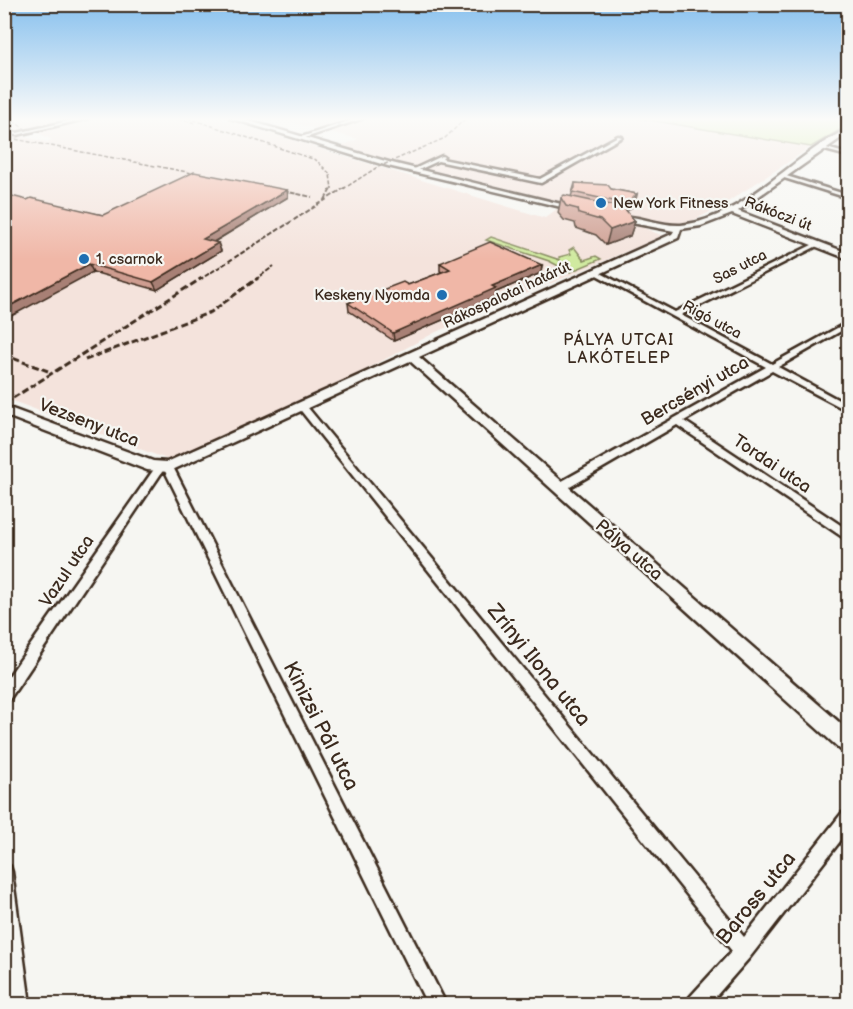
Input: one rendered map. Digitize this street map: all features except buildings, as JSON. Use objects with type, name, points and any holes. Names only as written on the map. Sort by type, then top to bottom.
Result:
[{"type":"street","points":[[392,165],[582,210]]},
{"type":"street","points":[[412,171],[424,165]]},
{"type":"street","points":[[470,165],[540,181],[569,165]]},
{"type":"street","points":[[604,215],[650,225],[675,227],[698,224],[732,211],[799,165]]},
{"type":"street","points":[[783,176],[849,197]]},
{"type":"street","name":"Rákóczi út","points":[[732,211],[849,256]]},
{"type":"street","name":"Rákospalotai határút","points":[[164,467],[675,236],[678,231],[675,227]]},
{"type":"street","name":"Sas utca","points":[[675,315],[818,244]]},
{"type":"street","name":"Rigó utca","points":[[595,272],[849,408]]},
{"type":"street","name":"Bercsényi utca","points":[[559,488],[849,324]]},
{"type":"street","name":"Pálya utca","points":[[411,356],[849,742]]},
{"type":"street","name":"Zrínyi Ilona utca","points":[[302,405],[744,951]]},
{"type":"street","name":"Vezseny utca","points":[[4,410],[164,467]]},
{"type":"street","name":"Tordai utca","points":[[677,421],[849,535]]},
{"type":"street","name":"Vazul utca","points":[[4,695],[164,467]]},
{"type":"street","name":"Kinizsi Pál utca","points":[[164,467],[437,1005]]},
{"type":"street","name":"Baross utca","points":[[697,1005],[744,951],[849,819]]},
{"type":"street","points":[[4,872],[21,1005]]},
{"type":"shaded area","points":[[5,165],[373,165],[545,218],[558,208],[644,228],[663,236],[436,332],[348,379],[169,460],[5,398]]},
{"type":"shaded area","points":[[411,165],[784,165],[720,207],[686,224],[675,225],[637,220]]},
{"type":"green space","points":[[491,237],[560,260],[559,257],[571,254],[569,250],[574,247],[584,260],[596,256],[601,259],[570,272],[549,261],[486,240]]},
{"type":"railway","points":[[151,165],[208,176]]},
{"type":"railway","points":[[321,165],[330,174],[332,187]]},
{"type":"railway","points":[[343,189],[383,165]]},
{"type":"railway","points":[[325,200],[332,187]]},
{"type":"railway","points":[[199,280],[346,187]]},
{"type":"railway","points":[[273,189],[270,188],[312,197]]},
{"type":"railway","points":[[255,280],[274,266]]},
{"type":"railway","points":[[13,398],[202,278]]},
{"type":"railway","points":[[85,360],[211,312],[258,278]]},
{"type":"railway","points":[[4,355],[48,371]]},
{"type":"railway","points":[[4,403],[15,396]]},
{"type":"place","name":"New York Fitness","points":[[601,203]]},
{"type":"place","name":"1. csarnok","points":[[84,259]]},
{"type":"place","name":"Keskeny Nyomda","points":[[442,295]]},
{"type":"district","name":"PÁLYA UTCAI LAKÓTELEP","points":[[619,349]]}]
